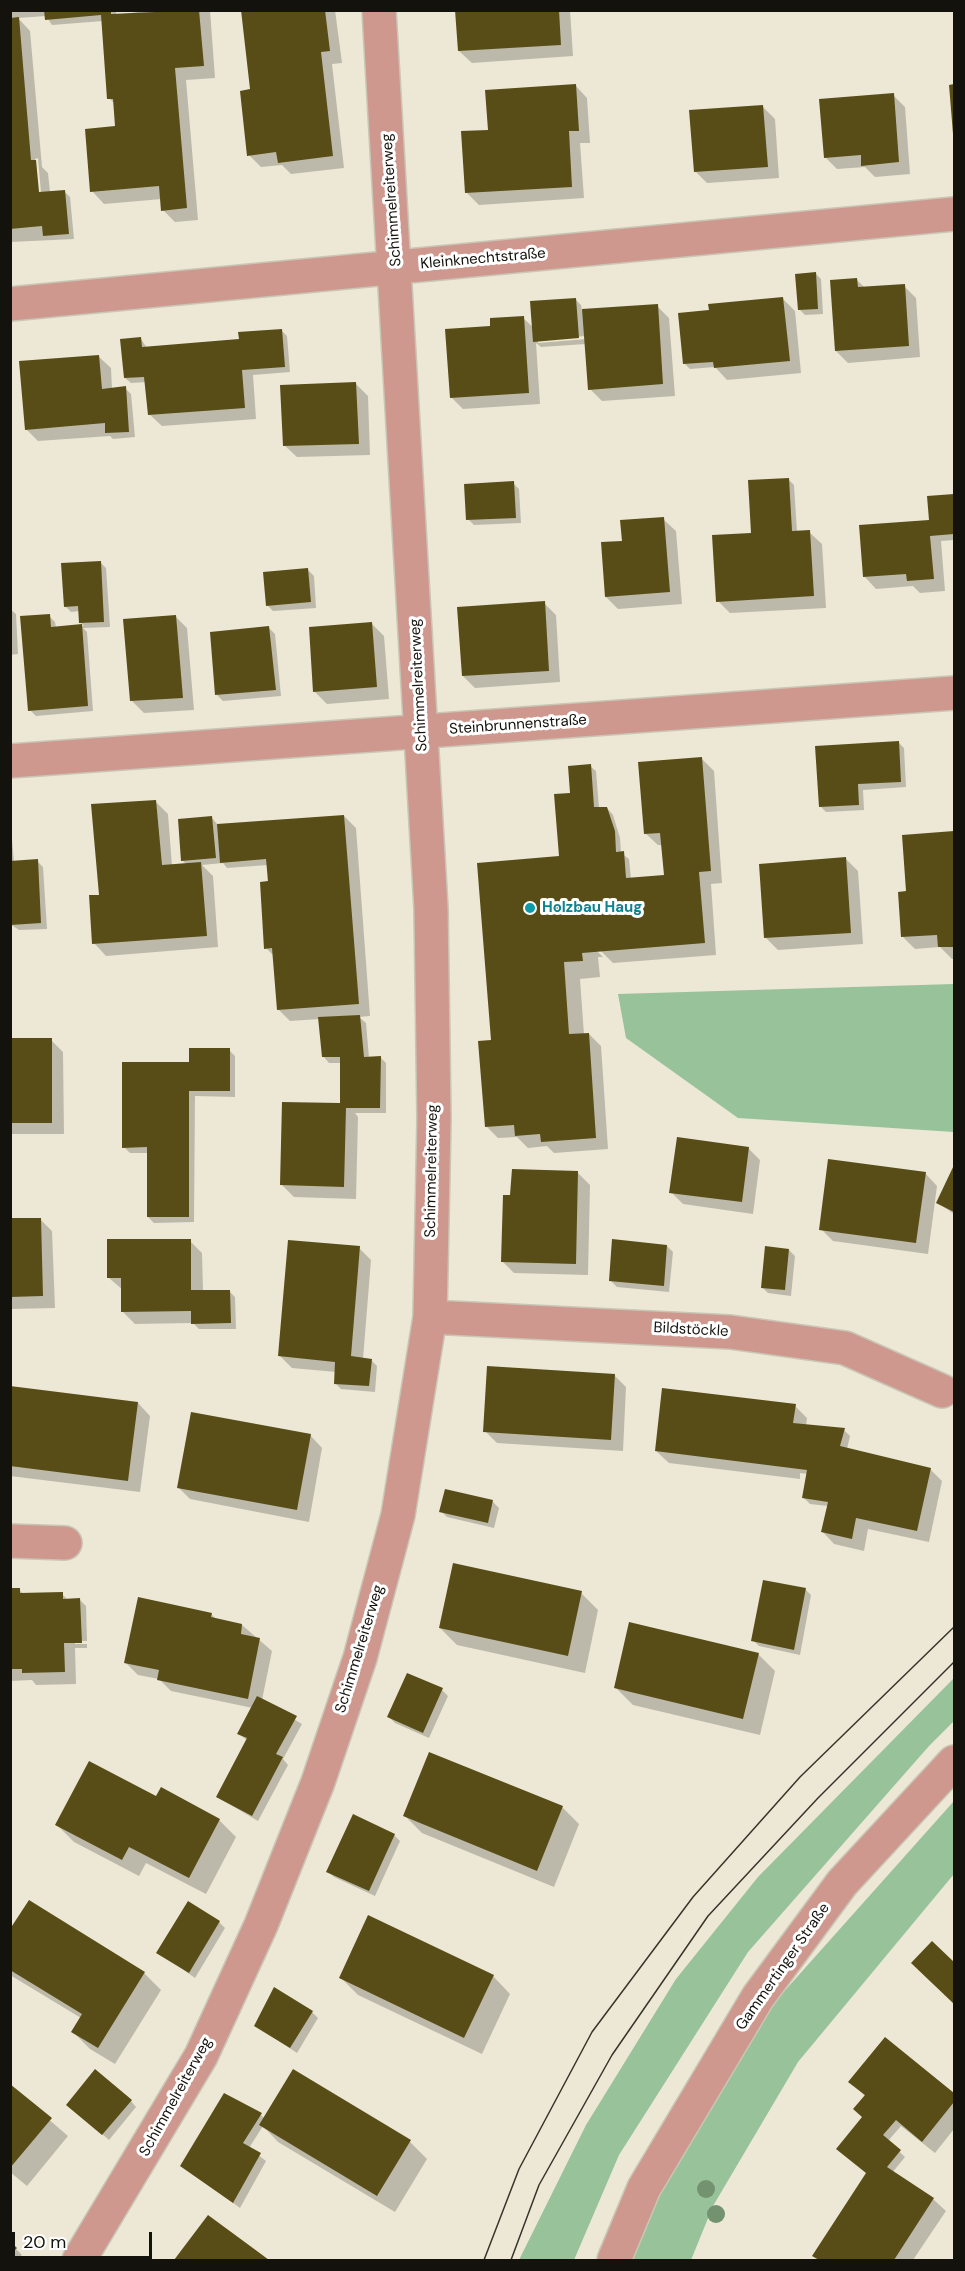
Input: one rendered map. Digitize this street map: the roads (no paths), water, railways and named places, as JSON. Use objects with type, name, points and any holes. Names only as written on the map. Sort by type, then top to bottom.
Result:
[{"type":"street","name":"Schimmelreiterweg","points":[[79,2260],[201,2056],[261,1924],[318,1782],[360,1658],[398,1515],[430,1317],[434,1119],[431,908],[396,267],[379,10]]},
{"type":"street","name":"Kleinknechtstraße","points":[[10,304],[954,214]]},
{"type":"street","name":"Steinbrunnenstraße","points":[[10,761],[954,693]]},
{"type":"street","name":"Bildstöckle","points":[[430,1317],[730,1332],[845,1348],[942,1391]]},
{"type":"street","points":[[10,1541],[65,1543]]},
{"type":"street","name":"Gammertinger Straße","points":[[614,2260],[644,2188],[758,1997],[842,1882],[954,1762]]},
{"type":"tram line","points":[[484,2260],[519,2169],[592,2032],[693,1897],[800,1777],[954,1627]]},
{"type":"tram line","points":[[511,2260],[539,2185],[612,2055],[708,1916],[818,1798],[954,1662]]},
{"type":"place","name":"Holzbau Haug","points":[[530,908]]}]
